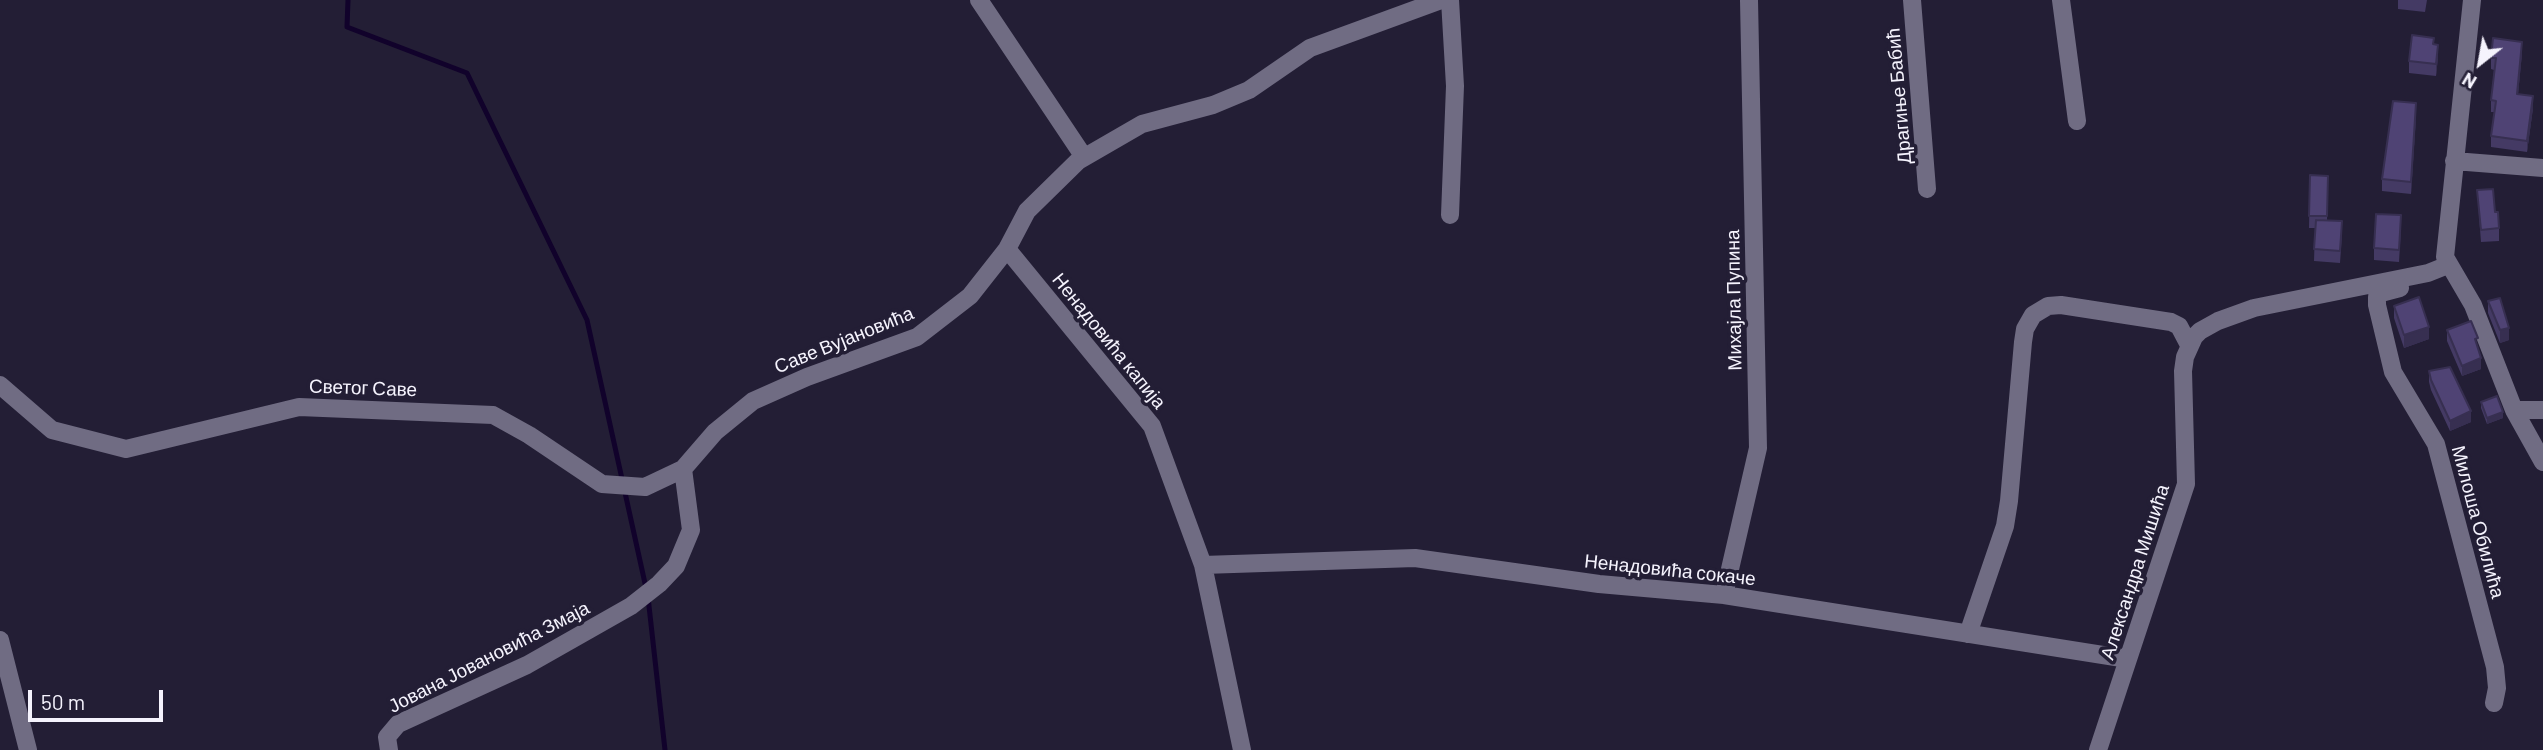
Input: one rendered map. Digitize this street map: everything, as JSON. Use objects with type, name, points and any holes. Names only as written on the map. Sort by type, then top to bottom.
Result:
[{"type":"street","points":[[979,0],[1084,157]]},
{"type":"street","name":"Саве Вујановића","points":[[602,484],[645,487],[683,469],[715,432],[753,401],[807,376],[917,337],[970,296],[1007,249],[1027,211],[1077,161],[1142,124],[1213,105],[1249,90],[1310,48],[1441,0]]},
{"type":"street","points":[[1450,0],[1455,86],[1450,215]]},
{"type":"street","name":"Михајла Пупина","points":[[1724,595],[1758,447],[1749,0]]},
{"type":"street","name":"Драгиње Бабић","points":[[1912,0],[1927,189]]},
{"type":"street","points":[[2061,0],[2077,121]]},
{"type":"street","points":[[2472,0],[2444,245],[2448,265],[2473,305],[2514,410],[2543,462]]},
{"type":"street","points":[[2455,160],[2543,168]]},
{"type":"street","name":"Ненадовића капија","points":[[1007,249],[1152,426],[1203,565],[1242,750]]},
{"type":"street","points":[[1968,634],[2005,526],[2023,342],[2025,329],[2034,315],[2048,306],[2061,305],[2171,322],[2179,326],[2189,345],[2200,331],[2218,320],[2254,308],[2428,273],[2448,265]]},
{"type":"street","name":"Милоша Обилића","points":[[2428,273],[2426,281],[2381,293],[2377,304],[2393,372],[2436,444],[2495,667],[2497,688],[2494,703]]},
{"type":"street","name":"Александра Мишића","points":[[2098,750],[2186,484],[2183,371],[2189,345]]},
{"type":"street","name":"Светог Саве","points":[[0,385],[52,430],[126,449],[299,407],[493,415],[529,435],[602,484]]},
{"type":"street","points":[[2514,410],[2543,410]]},
{"type":"street","name":"Јована Јовановића Змаја","points":[[389,750],[387,737],[398,724],[510,673],[631,606],[659,584],[676,566],[691,530],[683,469]]},
{"type":"street","name":"Ненадовића сокаче","points":[[1203,565],[1415,558],[1599,584],[1724,595],[2128,659]]},
{"type":"street","points":[[0,640],[28,750]]},
{"type":"building","points":[[2412,35],[2434,38],[2433,44],[2438,45],[2436,64],[2409,61]]},
{"type":"building","points":[[2493,38],[2522,42],[2517,94],[2533,96],[2527,141],[2491,136],[2496,101],[2491,100],[2496,58],[2491,58]]},
{"type":"building","points":[[2393,101],[2416,103],[2411,182],[2382,179]]},
{"type":"building","points":[[2310,175],[2328,176],[2327,216],[2309,216]]},
{"type":"building","points":[[2493,189],[2499,228],[2481,230],[2477,190]]},
{"type":"building","points":[[2376,214],[2401,215],[2399,250],[2374,248]]},
{"type":"building","points":[[2316,220],[2342,221],[2340,251],[2314,249]]},
{"type":"building","points":[[2419,297],[2429,327],[2404,335],[2394,306]]},
{"type":"building","points":[[2500,298],[2509,328],[2500,330],[2488,301]]},
{"type":"building","points":[[2471,321],[2478,338],[2475,339],[2481,358],[2462,366],[2447,330]]},
{"type":"building","points":[[2450,367],[2471,411],[2450,421],[2429,371]]},
{"type":"building","points":[[2497,396],[2503,412],[2487,418],[2481,402]]},
{"type":"waterway","points":[[348,0],[347,27],[467,73],[587,320],[648,597],[665,750]]}]
